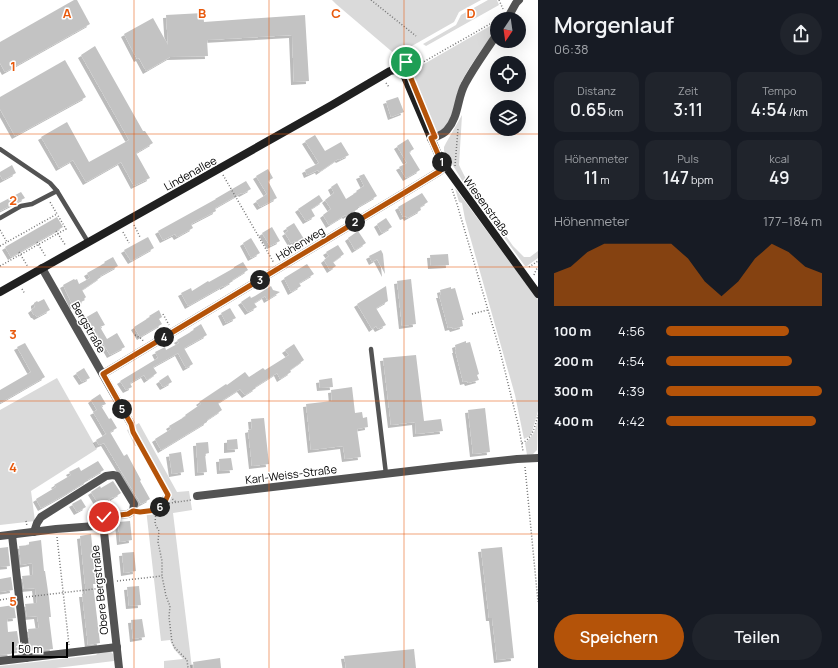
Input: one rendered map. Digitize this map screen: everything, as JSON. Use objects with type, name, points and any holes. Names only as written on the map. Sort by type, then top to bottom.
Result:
[{"type":"street","points":[[509,12],[519,0]]},
{"type":"street","points":[[431,138],[443,134],[454,120],[460,94],[490,45]]},
{"type":"street","name":"Lindenallee","points":[[0,292],[390,71],[399,71],[406,75]]},
{"type":"street","name":"Wiesenstraße","points":[[406,75],[408,84],[431,138],[445,166],[538,294]]},
{"type":"street","name":"Höhenweg","points":[[103,374],[404,193],[440,171],[445,166]]},
{"type":"street","name":"Bergstraße","points":[[42,268],[131,424]]},
{"type":"street","name":"Karl-Weiss-Straße","points":[[197,496],[538,458]]},
{"type":"street","points":[[0,536],[12,535],[34,532],[56,529],[100,526],[104,517],[128,514],[133,511],[134,504],[117,476],[106,476],[41,516],[34,532]]},
{"type":"street","name":"Obere Bergstraße","points":[[100,526],[104,532],[119,668]]},
{"type":"street","points":[[12,535],[26,658]]},
{"type":"street","points":[[0,661],[117,647]]},
{"type":"lane","points":[[0,149],[50,183],[57,191],[88,242]]},
{"type":"lane","points":[[0,218],[22,206],[32,204],[57,191]]},
{"type":"lane","points":[[371,348],[386,474]]},
{"type":"path","points":[[371,0],[416,36]]},
{"type":"path","points":[[499,0],[504,12]]},
{"type":"path","points":[[406,75],[410,69],[490,24]]},
{"type":"path","points":[[402,54],[410,69]]},
{"type":"path","points":[[406,62],[410,60]]},
{"type":"path","points":[[406,75],[410,69]]},
{"type":"path","points":[[386,83],[388,87]]},
{"type":"path","points":[[454,171],[458,127]]},
{"type":"path","points":[[223,175],[278,269]]},
{"type":"path","points":[[0,266],[20,253],[58,234],[66,228],[47,196]]},
{"type":"path","points":[[457,204],[500,351],[522,443],[538,602]]},
{"type":"path","points":[[0,246],[57,214]]},
{"type":"path","points":[[134,225],[140,237]]},
{"type":"path","points":[[0,230],[7,242]]},
{"type":"path","points":[[56,231],[66,246]]},
{"type":"path","points":[[123,232],[129,243]]},
{"type":"path","points":[[38,243],[46,257]]},
{"type":"path","points":[[20,253],[28,267]]},
{"type":"path","points":[[526,270],[538,261]]},
{"type":"path","points":[[533,279],[538,267]]},
{"type":"path","points":[[22,289],[25,294]]},
{"type":"path","points":[[472,314],[488,310]]},
{"type":"path","points":[[163,314],[173,332]]},
{"type":"path","points":[[135,335],[142,339],[147,348]]},
{"type":"path","points":[[522,443],[532,435],[538,415]]},
{"type":"path","points":[[131,424],[133,432],[168,495],[176,503]]},
{"type":"path","points":[[133,511],[140,512],[156,510],[164,504],[168,495]]},
{"type":"path","points":[[164,504],[190,501],[197,496]]},
{"type":"path","points":[[156,510],[155,524],[159,531],[158,542],[162,561],[162,576],[166,596],[170,606],[169,617],[172,642],[175,648],[186,660],[188,668]]},
{"type":"path","points":[[56,529],[70,652]]},
{"type":"path","points":[[0,600],[110,587],[114,586],[115,581],[162,576]]},
{"type":"shaded area","points":[[332,0],[481,0],[459,12],[454,22],[396,55]]},
{"type":"shaded area","points":[[488,0],[497,0],[499,5],[426,46],[423,44],[456,25],[461,15]]},
{"type":"shaded area","points":[[490,26],[490,38],[473,62],[461,83],[450,119],[442,130],[434,131],[412,77],[417,68]]},
{"type":"shaded area","points":[[462,115],[459,165],[465,177],[513,246],[524,257],[530,257],[538,251],[538,258],[527,266],[525,266],[465,185],[444,151],[446,143]]},
{"type":"shaded area","points":[[455,188],[538,300],[538,411],[530,436],[524,439],[515,395],[465,219],[462,203],[459,202]]},
{"type":"shaded area","points":[[57,378],[97,449],[31,491],[35,521],[0,525],[0,410]]},
{"type":"shaded area","points":[[538,420],[537,450],[533,454],[527,455],[525,443],[534,433]]},
{"type":"shaded area","points":[[139,423],[177,492],[189,491],[192,510],[173,513],[192,668],[164,668],[164,661],[183,659],[174,649],[170,640],[161,641],[146,509],[154,508],[164,494],[138,445],[135,446],[127,430]]},
{"type":"shaded area","points":[[109,651],[113,655],[114,661],[56,668],[0,668],[0,666],[96,655],[99,652]]},
{"type":"building","points":[[74,0],[77,0],[90,24],[5,72],[0,63],[0,42]]},
{"type":"building","points":[[203,13],[204,22],[305,15],[309,81],[294,82],[292,35],[207,40],[208,56],[170,57],[146,71],[139,58],[137,59],[124,34],[153,18],[168,45],[166,15]]},
{"type":"building","points":[[95,46],[143,131],[145,131],[153,143],[136,153],[150,178],[134,186],[121,162],[86,182],[73,160],[59,168],[41,137],[67,122],[89,162],[129,140],[81,55]]},
{"type":"building","points":[[65,60],[86,97],[15,136],[0,109],[0,97]]},
{"type":"building","points":[[398,97],[404,112],[391,117],[386,101]]},
{"type":"building","points":[[315,135],[325,151],[341,142],[349,155],[339,160],[338,159],[319,172],[318,170],[307,175],[305,170],[319,163],[305,141]]},
{"type":"building","points":[[408,139],[414,149],[409,152],[420,170],[406,178],[399,167],[407,163],[397,146]]},
{"type":"building","points":[[12,165],[16,173],[3,180],[0,172]]},
{"type":"building","points":[[268,169],[273,178],[268,181],[277,198],[260,207],[256,201],[267,194],[256,176]]},
{"type":"building","points":[[364,174],[377,196],[358,207],[358,209],[329,225],[323,215],[331,209],[325,200],[334,193],[331,187],[337,183],[346,199],[364,186],[359,176]]},
{"type":"building","points":[[246,181],[251,189],[215,208],[216,211],[191,224],[193,228],[177,237],[175,234],[163,240],[158,231]]},
{"type":"building","points":[[21,192],[25,198],[0,211],[0,203]]},
{"type":"building","points":[[422,193],[428,202],[420,207],[421,210],[407,218],[406,216],[403,217],[398,207]]},
{"type":"building","points":[[319,195],[323,201],[311,209],[315,216],[306,221],[298,209]]},
{"type":"building","points":[[57,217],[63,227],[11,257],[5,247]]},
{"type":"building","points":[[386,218],[392,227],[382,233],[377,224]]},
{"type":"building","points":[[294,223],[304,239],[296,243],[295,241],[291,243],[285,233],[288,231],[286,228]]},
{"type":"building","points":[[272,227],[280,241],[270,246],[262,233]]},
{"type":"building","points":[[358,231],[366,243],[355,250],[348,238]]},
{"type":"building","points":[[148,237],[154,248],[131,261],[124,250]]},
{"type":"building","points":[[251,238],[260,253],[251,258],[243,243]]},
{"type":"building","points":[[338,245],[344,254],[333,262],[336,266],[330,270],[324,260],[329,256],[326,252]]},
{"type":"building","points":[[381,250],[383,254],[385,274],[377,259],[372,262],[369,256]]},
{"type":"building","points":[[448,254],[449,265],[431,266],[430,255]]},
{"type":"building","points":[[113,257],[118,266],[100,276],[101,277],[82,290],[86,297],[84,299],[85,300],[73,306],[63,285],[74,279],[77,279],[79,284],[90,278],[87,273]]},
{"type":"building","points":[[243,262],[248,270],[223,287],[188,306],[181,293],[191,288],[192,291]]},
{"type":"building","points":[[307,264],[314,274],[299,283],[301,286],[291,292],[284,278]]},
{"type":"building","points":[[411,279],[416,324],[402,326],[397,281]]},
{"type":"building","points":[[271,286],[273,290],[280,292],[267,300],[265,296],[254,303],[257,307],[248,312],[241,302],[250,296],[251,298],[255,296]]},
{"type":"building","points":[[386,286],[388,301],[376,308],[386,325],[378,329],[376,326],[372,329],[357,304]]},
{"type":"building","points":[[451,287],[451,289],[455,288],[464,320],[462,320],[463,326],[453,329],[452,327],[448,328],[439,295],[441,295],[440,290]]},
{"type":"building","points":[[44,299],[50,310],[37,317],[31,310],[35,307],[34,303]]},
{"type":"building","points":[[230,308],[236,318],[226,323],[221,313]]},
{"type":"building","points":[[159,310],[162,317],[159,319],[162,324],[140,337],[134,327]]},
{"type":"building","points":[[97,311],[105,325],[100,327],[107,339],[117,333],[125,347],[110,355],[97,333],[95,335],[85,318]]},
{"type":"building","points":[[201,324],[207,335],[184,348],[193,364],[186,368],[178,353],[153,367],[157,373],[147,380],[144,375],[130,383],[132,387],[126,390],[120,381],[158,358],[155,352],[165,347],[166,350],[179,343],[177,340]]},
{"type":"building","points":[[466,341],[466,343],[470,342],[479,374],[477,375],[479,380],[468,383],[467,381],[463,382],[455,350],[455,345]]},
{"type":"building","points":[[25,343],[45,377],[0,403],[0,390],[31,372],[17,347]]},
{"type":"building","points":[[294,344],[304,360],[290,370],[291,372],[280,379],[277,373],[245,395],[240,389],[218,403],[222,410],[207,420],[207,422],[161,450],[155,439],[171,429],[169,426],[186,416],[185,415],[201,404],[199,402],[245,372],[249,377],[263,368],[265,370],[289,355],[285,350]]},
{"type":"building","points":[[416,355],[424,421],[441,419],[443,431],[416,434],[415,422],[391,425],[383,358]]},
{"type":"building","points":[[84,368],[90,378],[82,382],[76,373]]},
{"type":"building","points":[[168,375],[172,382],[163,387],[159,381]]},
{"type":"building","points":[[332,378],[333,387],[320,388],[319,380]]},
{"type":"building","points":[[352,387],[355,413],[362,412],[363,418],[367,417],[368,427],[357,429],[361,457],[345,459],[343,446],[311,450],[306,404],[332,401],[331,390]]},
{"type":"building","points":[[100,394],[106,404],[101,406],[117,428],[110,432],[124,456],[127,454],[150,499],[141,504],[104,443],[99,445],[96,440],[108,433],[106,434],[93,412],[97,410],[91,400]]},
{"type":"building","points":[[485,408],[490,452],[473,454],[468,410]]},
{"type":"building","points":[[264,418],[269,464],[252,466],[248,430],[252,429],[251,419]]},
{"type":"building","points":[[237,439],[238,449],[227,450],[227,440]]},
{"type":"building","points":[[208,442],[209,453],[205,454],[207,472],[198,473],[196,443]]},
{"type":"building","points":[[181,452],[184,472],[172,474],[169,454]]},
{"type":"building","points":[[231,458],[233,470],[220,471],[219,459]]},
{"type":"building","points":[[98,461],[104,470],[41,508],[36,499],[56,487],[54,485],[71,475],[69,472],[79,467],[81,471]]},
{"type":"building","points":[[113,481],[121,493],[99,505],[91,492],[100,486],[101,488]]},
{"type":"building","points":[[81,499],[86,507],[77,512],[72,504]]},
{"type":"building","points":[[130,521],[132,540],[120,542],[118,522]]},
{"type":"building","points":[[91,534],[96,584],[93,584],[100,643],[88,645],[82,594],[86,594],[80,536]]},
{"type":"building","points":[[41,540],[44,571],[49,598],[51,617],[49,617],[53,649],[42,650],[41,647],[30,648],[28,629],[39,628],[37,616],[27,617],[25,604],[37,603],[35,588],[24,589],[22,576],[33,575],[32,563],[21,565],[19,546],[29,545],[29,542]]},
{"type":"building","points":[[8,547],[10,566],[0,567],[0,548]]},
{"type":"building","points":[[502,547],[514,658],[497,660],[492,618],[489,618],[481,549]]},
{"type":"building","points":[[134,552],[136,571],[124,573],[122,553]]},
{"type":"building","points":[[11,577],[13,590],[0,592],[0,579]]},
{"type":"building","points":[[139,586],[141,605],[129,606],[127,587]]},
{"type":"building","points":[[14,605],[16,618],[7,619],[8,632],[17,631],[20,650],[10,651],[11,654],[0,655],[0,607]]},
{"type":"building","points":[[142,619],[145,637],[133,639],[131,620]]},
{"type":"building","points":[[414,649],[416,668],[346,668],[344,656]]},
{"type":"building","points":[[220,658],[221,668],[194,668],[193,662]]},
{"type":"route","points":[[104,517],[128,514],[133,511],[140,512],[156,510],[164,504],[168,495],[103,374],[404,193],[440,171],[445,166],[431,138],[435,137],[410,76],[410,69],[406,62]]}]
